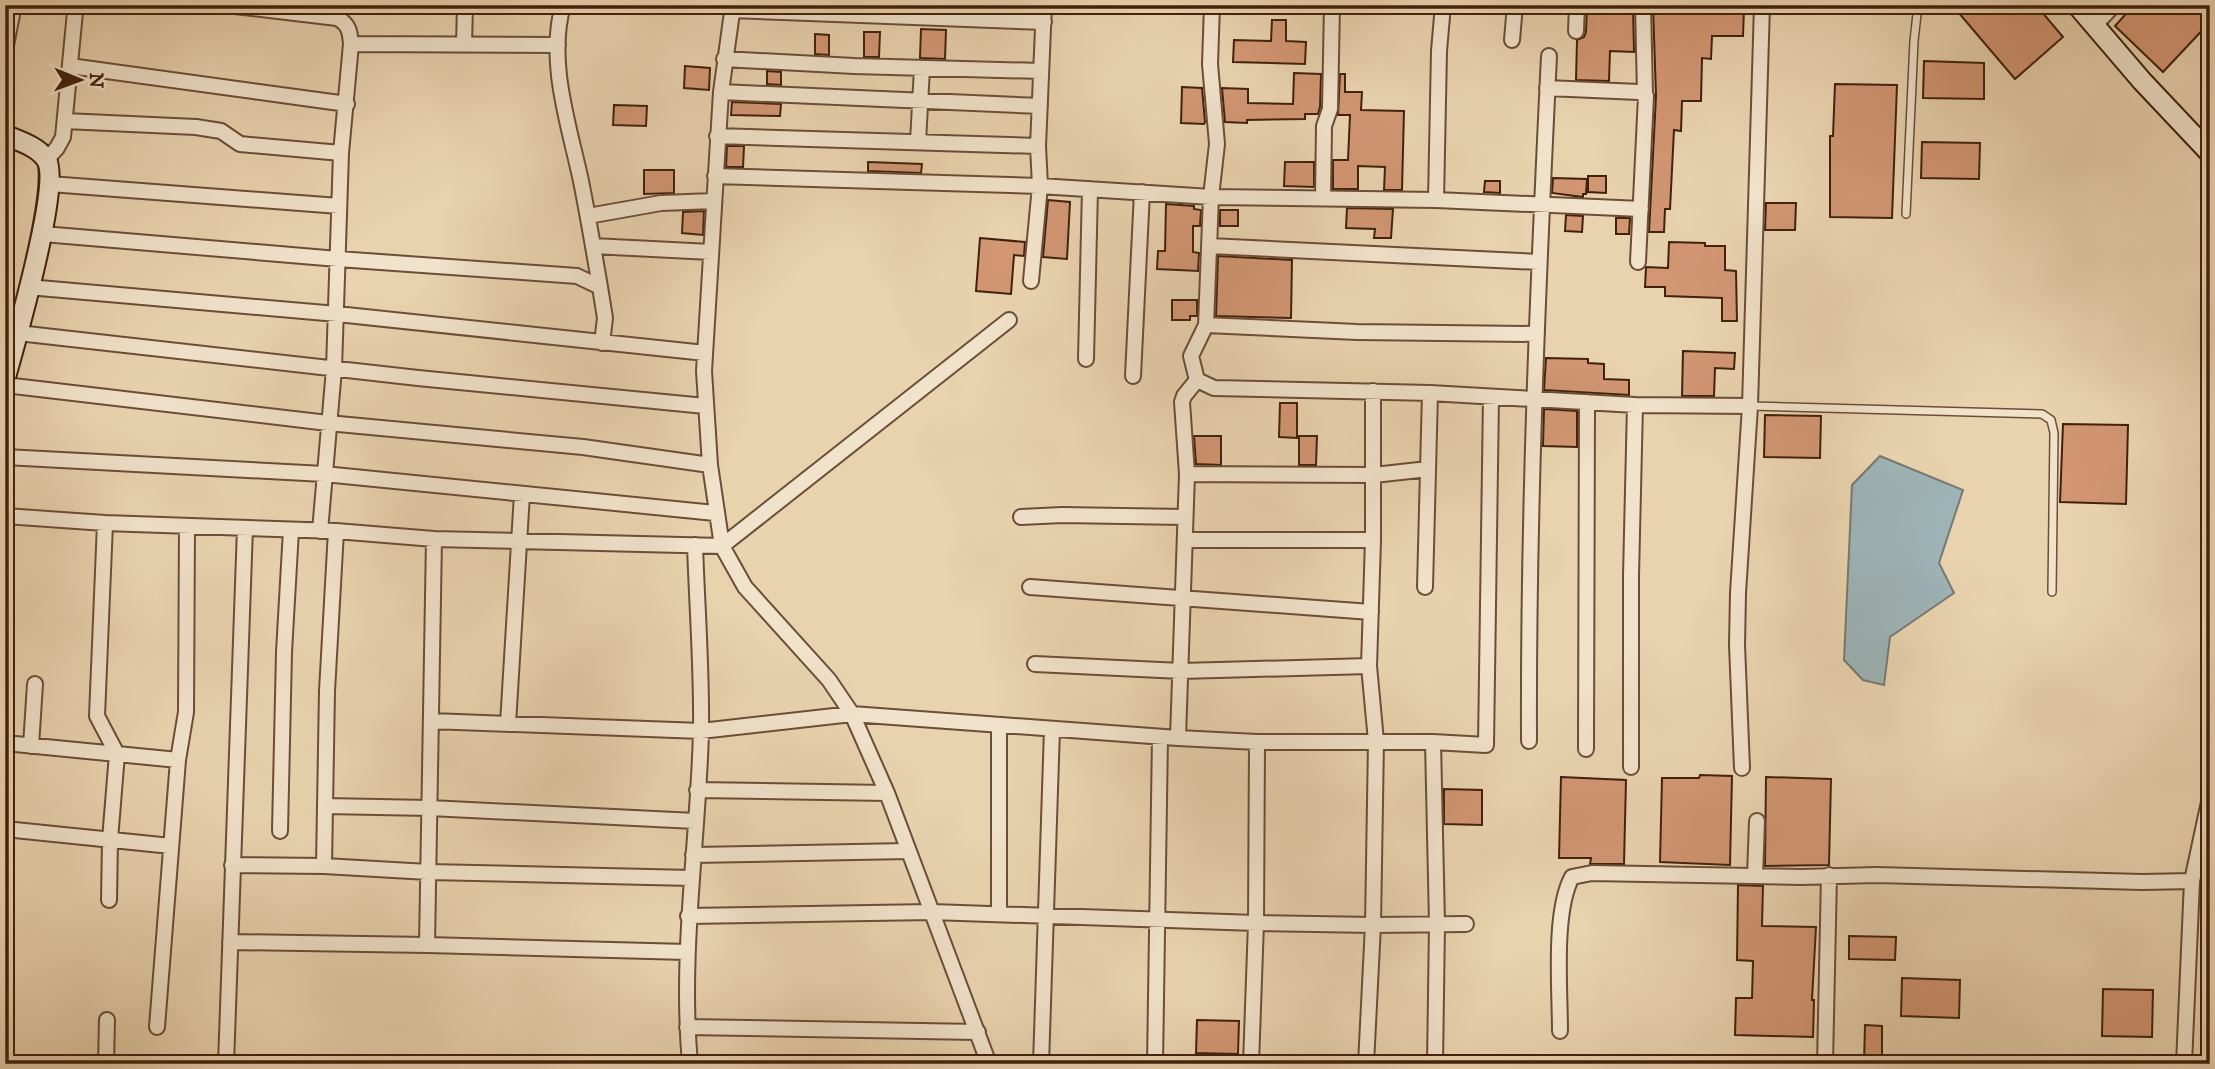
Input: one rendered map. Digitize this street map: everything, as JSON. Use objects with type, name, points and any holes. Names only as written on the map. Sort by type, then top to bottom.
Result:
[{"type":"street","points":[[5,50],[14,5]]},
{"type":"street","points":[[47,159],[63,137],[75,12],[78,5]]},
{"type":"street","points":[[464,45],[465,5]]},
{"type":"street","points":[[563,5],[558,45],[560,80],[588,216],[605,318],[602,343]]},
{"type":"street","points":[[1031,281],[1040,186],[1038,146],[1044,5]]},
{"type":"street","points":[[1197,380],[1191,356],[1206,325],[1211,197],[1217,144],[1210,64],[1212,5]]},
{"type":"street","points":[[1323,197],[1324,126],[1330,109],[1332,5]]},
{"type":"street","points":[[1436,200],[1439,51],[1443,5]]},
{"type":"street","points":[[1512,40],[1515,5]]},
{"type":"street","points":[[1576,31],[1577,5]]},
{"type":"street","points":[[1638,262],[1647,101],[1643,5]]},
{"type":"street","points":[[1742,768],[1737,645],[1738,593],[1750,406],[1762,5]]},
{"type":"street","points":[[2077,5],[2142,81],[2210,153]]},
{"type":"street","points":[[2094,26],[2114,5]]},
{"type":"street","points":[[232,6],[337,18],[348,25],[351,44],[341,153],[334,369],[320,531]]},
{"type":"street","points":[[989,1064],[887,793],[852,714],[829,680],[746,587],[722,546],[710,465],[705,406],[705,353],[721,92],[733,7],[944,12],[1044,22]]},
{"type":"street","points":[[351,44],[558,45]]},
{"type":"street","points":[[1529,741],[1531,513],[1541,204],[1549,56]]},
{"type":"street","points":[[724,60],[1041,71]]},
{"type":"street","points":[[70,66],[347,104]]},
{"type":"street","points":[[918,142],[922,68]]},
{"type":"street","points":[[1547,88],[1645,94]]},
{"type":"street","points":[[721,92],[1040,106]]},
{"type":"street","points":[[65,121],[196,127],[221,131],[240,144],[341,153]]},
{"type":"street","points":[[5,135],[29,145],[47,159],[51,184],[43,234],[5,379]]},
{"type":"street","points":[[718,136],[1038,146]]},
{"type":"street","points":[[715,176],[1040,186],[1211,197],[1436,200],[1641,209]]},
{"type":"street","points":[[51,184],[339,206]]},
{"type":"street","points":[[1086,359],[1090,189]]},
{"type":"street","points":[[1133,376],[1142,192]]},
{"type":"street","points":[[588,216],[661,203],[714,201]]},
{"type":"street","points":[[43,234],[577,276],[600,287]]},
{"type":"street","points":[[593,246],[711,252]]},
{"type":"street","points":[[1210,246],[1539,262]]},
{"type":"street","points":[[28,287],[337,314],[705,353]]},
{"type":"street","points":[[5,516],[434,538],[722,546],[1009,320]]},
{"type":"street","points":[[1206,325],[1357,332],[1537,334]]},
{"type":"street","points":[[18,333],[334,369],[705,406]]},
{"type":"street","points":[[1197,380],[1214,388],[1430,393],[1635,405],[1750,406]]},
{"type":"street","points":[[1178,738],[1187,474],[1182,402],[1197,380]]},
{"type":"street","points":[[5,385],[328,423],[583,447],[710,465]]},
{"type":"street","points":[[1366,1064],[1373,925],[1376,741],[1369,666],[1374,475],[1373,391]]},
{"type":"street","points":[[1425,587],[1430,393]]},
{"type":"street","points":[[432,721],[701,731],[852,714],[1256,742],[1376,741],[1486,745],[1491,397]]},
{"type":"street","points":[[1586,749],[1587,402]]},
{"type":"street","points":[[1631,767],[1631,576],[1635,405]]},
{"type":"street","points":[[5,457],[324,474],[715,513]]},
{"type":"street","points":[[1187,474],[1374,475],[1428,469]]},
{"type":"street","points":[[508,724],[522,494]]},
{"type":"street","points":[[1021,517],[1185,517]]},
{"type":"street","points":[[104,523],[97,716],[117,754],[108,900]]},
{"type":"street","points":[[157,1027],[178,760],[186,712],[187,526]]},
{"type":"street","points":[[226,1064],[245,528]]},
{"type":"street","points":[[280,831],[284,652],[291,530]]},
{"type":"street","points":[[324,866],[327,691],[336,531]]},
{"type":"street","points":[[427,944],[434,538]]},
{"type":"street","points":[[1185,540],[1373,540]]},
{"type":"street","points":[[690,1064],[687,1027],[688,916],[701,731],[695,545]]},
{"type":"street","points":[[1030,587],[1371,612]]},
{"type":"street","points":[[1035,664],[1181,671],[1369,666]]},
{"type":"street","points":[[31,746],[35,684]]},
{"type":"street","points":[[999,725],[999,913]]},
{"type":"street","points":[[1041,1064],[1052,729]]},
{"type":"street","points":[[1155,1064],[1160,737]]},
{"type":"street","points":[[1251,1064],[1256,923],[1256,742]]},
{"type":"street","points":[[1433,742],[1437,924],[1435,1064]]},
{"type":"street","points":[[5,743],[178,760]]},
{"type":"street","points":[[697,790],[887,793]]},
{"type":"street","points":[[2184,1064],[2192,881],[2210,797]]},
{"type":"street","points":[[325,806],[430,807],[695,821]]},
{"type":"street","points":[[1755,876],[1757,821]]},
{"type":"street","points":[[5,829],[171,846]]},
{"type":"street","points":[[693,855],[908,851]]},
{"type":"street","points":[[232,865],[692,878]]},
{"type":"street","points":[[1560,1031],[1561,924],[1564,898],[1572,877],[1592,873],[2192,881]]},
{"type":"street","points":[[1825,1064],[1829,875]]},
{"type":"street","points":[[688,916],[932,912],[1256,923],[1466,924]]},
{"type":"street","points":[[230,942],[427,944],[687,953]]},
{"type":"street","points":[[106,1064],[107,1020]]},
{"type":"street","points":[[687,1027],[978,1032]]},
{"type":"lane","points":[[1906,214],[1918,5]]},
{"type":"lane","points":[[1750,406],[2042,415],[2051,420],[2054,433],[2052,592]]},
{"type":"water","points":[[1880,456],[1963,490],[1939,563],[1954,593],[1890,637],[1884,685],[1863,680],[1844,660],[1852,485]]},
{"type":"building","points":[[1633,5],[1634,52],[1610,51],[1609,81],[1576,80],[1577,40],[1584,37],[1586,32],[1587,7]]},
{"type":"building","points":[[1653,5],[1744,9],[1743,36],[1712,36],[1711,59],[1702,58],[1701,101],[1682,101],[1681,131],[1674,130],[1670,209],[1665,209],[1664,232],[1649,232],[1656,96]]},
{"type":"building","points":[[1952,5],[2036,5],[2063,37],[2015,79]]},
{"type":"building","points":[[2134,5],[2210,5],[2210,22],[2163,72],[2115,26]]},
{"type":"building","points":[[1272,20],[1286,20],[1286,41],[1306,42],[1305,64],[1233,62],[1234,40],[1271,41]]},
{"type":"building","points":[[921,29],[946,30],[945,59],[920,58]]},
{"type":"building","points":[[864,32],[880,32],[879,57],[864,57]]},
{"type":"building","points":[[815,34],[829,35],[829,55],[815,54]]},
{"type":"building","points":[[1924,61],[1984,63],[1984,99],[1923,98]]},
{"type":"building","points":[[685,66],[710,68],[709,90],[684,88]]},
{"type":"building","points":[[767,71],[781,72],[781,85],[767,84]]},
{"type":"building","points":[[1294,73],[1321,74],[1318,114],[1305,114],[1305,119],[1225,122],[1222,88],[1248,89],[1248,103],[1293,104]]},
{"type":"building","points":[[1340,74],[1345,74],[1345,92],[1362,92],[1361,110],[1404,111],[1402,190],[1384,190],[1385,167],[1358,166],[1358,189],[1333,189],[1333,160],[1348,160],[1350,115],[1338,115]]},
{"type":"building","points":[[1835,84],[1897,85],[1892,218],[1830,217],[1830,136],[1833,136]]},
{"type":"building","points":[[1182,87],[1202,88],[1204,124],[1181,123]]},
{"type":"building","points":[[732,102],[781,104],[780,116],[731,115]]},
{"type":"building","points":[[614,105],[647,106],[646,126],[613,125]]},
{"type":"building","points":[[1922,142],[1980,143],[1979,179],[1921,178]]},
{"type":"building","points":[[727,146],[744,146],[743,167],[726,167]]},
{"type":"building","points":[[868,162],[922,164],[921,173],[868,171]]},
{"type":"building","points":[[1285,162],[1314,162],[1314,187],[1284,186]]},
{"type":"building","points":[[644,170],[674,170],[674,193],[644,194]]},
{"type":"building","points":[[1588,176],[1606,176],[1606,193],[1588,192]]},
{"type":"building","points":[[1553,178],[1587,179],[1586,194],[1583,194],[1583,197],[1552,193]]},
{"type":"building","points":[[1485,181],[1500,181],[1500,193],[1484,192]]},
{"type":"building","points":[[1048,200],[1070,202],[1067,259],[1043,257]]},
{"type":"building","points":[[1766,203],[1796,203],[1795,230],[1765,230]]},
{"type":"building","points":[[1166,204],[1194,206],[1194,209],[1201,210],[1200,226],[1193,226],[1193,252],[1199,253],[1198,271],[1157,269],[1158,251],[1165,251]]},
{"type":"building","points":[[1347,208],[1393,209],[1391,238],[1374,238],[1375,229],[1346,228]]},
{"type":"building","points":[[1220,210],[1238,210],[1238,226],[1220,226]]},
{"type":"building","points":[[704,211],[703,235],[682,233],[683,212]]},
{"type":"building","points":[[1566,215],[1583,216],[1582,232],[1565,231]]},
{"type":"building","points":[[1616,218],[1630,218],[1629,234],[1616,234]]},
{"type":"building","points":[[980,238],[1025,242],[1024,256],[1014,255],[1011,294],[976,291]]},
{"type":"building","points":[[1669,242],[1725,246],[1725,270],[1736,271],[1737,321],[1722,321],[1722,298],[1665,296],[1665,287],[1645,287],[1646,267],[1668,268]]},
{"type":"building","points":[[1218,256],[1292,260],[1291,318],[1216,316]]},
{"type":"building","points":[[1172,300],[1197,300],[1197,316],[1190,316],[1190,320],[1172,320]]},
{"type":"building","points":[[1683,351],[1735,353],[1734,369],[1715,368],[1714,396],[1682,396]]},
{"type":"building","points":[[1546,358],[1588,359],[1588,363],[1604,364],[1604,379],[1629,380],[1629,395],[1544,390]]},
{"type":"building","points":[[1280,403],[1297,403],[1297,438],[1279,437]]},
{"type":"building","points":[[1544,409],[1577,411],[1577,447],[1543,446]]},
{"type":"building","points":[[1765,415],[1821,416],[1820,458],[1764,457]]},
{"type":"building","points":[[2063,424],[2128,425],[2126,504],[2060,502]]},
{"type":"building","points":[[1194,436],[1221,436],[1221,465],[1196,464]]},
{"type":"building","points":[[1299,436],[1317,436],[1316,465],[1299,465]]},
{"type":"building","points":[[1700,775],[1732,776],[1730,865],[1660,862],[1662,778],[1699,778]]},
{"type":"building","points":[[1561,777],[1626,780],[1624,864],[1590,864],[1591,858],[1559,858]]},
{"type":"building","points":[[1766,777],[1831,779],[1829,865],[1765,866]]},
{"type":"building","points":[[1444,789],[1482,790],[1482,825],[1444,824]]},
{"type":"building","points":[[1738,885],[1763,886],[1762,926],[1816,927],[1813,1037],[1735,1035],[1736,998],[1752,998],[1753,961],[1737,960]]},
{"type":"building","points":[[1849,936],[1896,937],[1895,960],[1849,959]]},
{"type":"building","points":[[1902,978],[1960,980],[1959,1018],[1901,1016]]},
{"type":"building","points":[[2103,989],[2153,990],[2152,1037],[2102,1036]]},
{"type":"building","points":[[1197,1020],[1239,1021],[1238,1054],[1196,1053]]},
{"type":"building","points":[[1865,1025],[1882,1026],[1882,1064],[1864,1064]]}]
